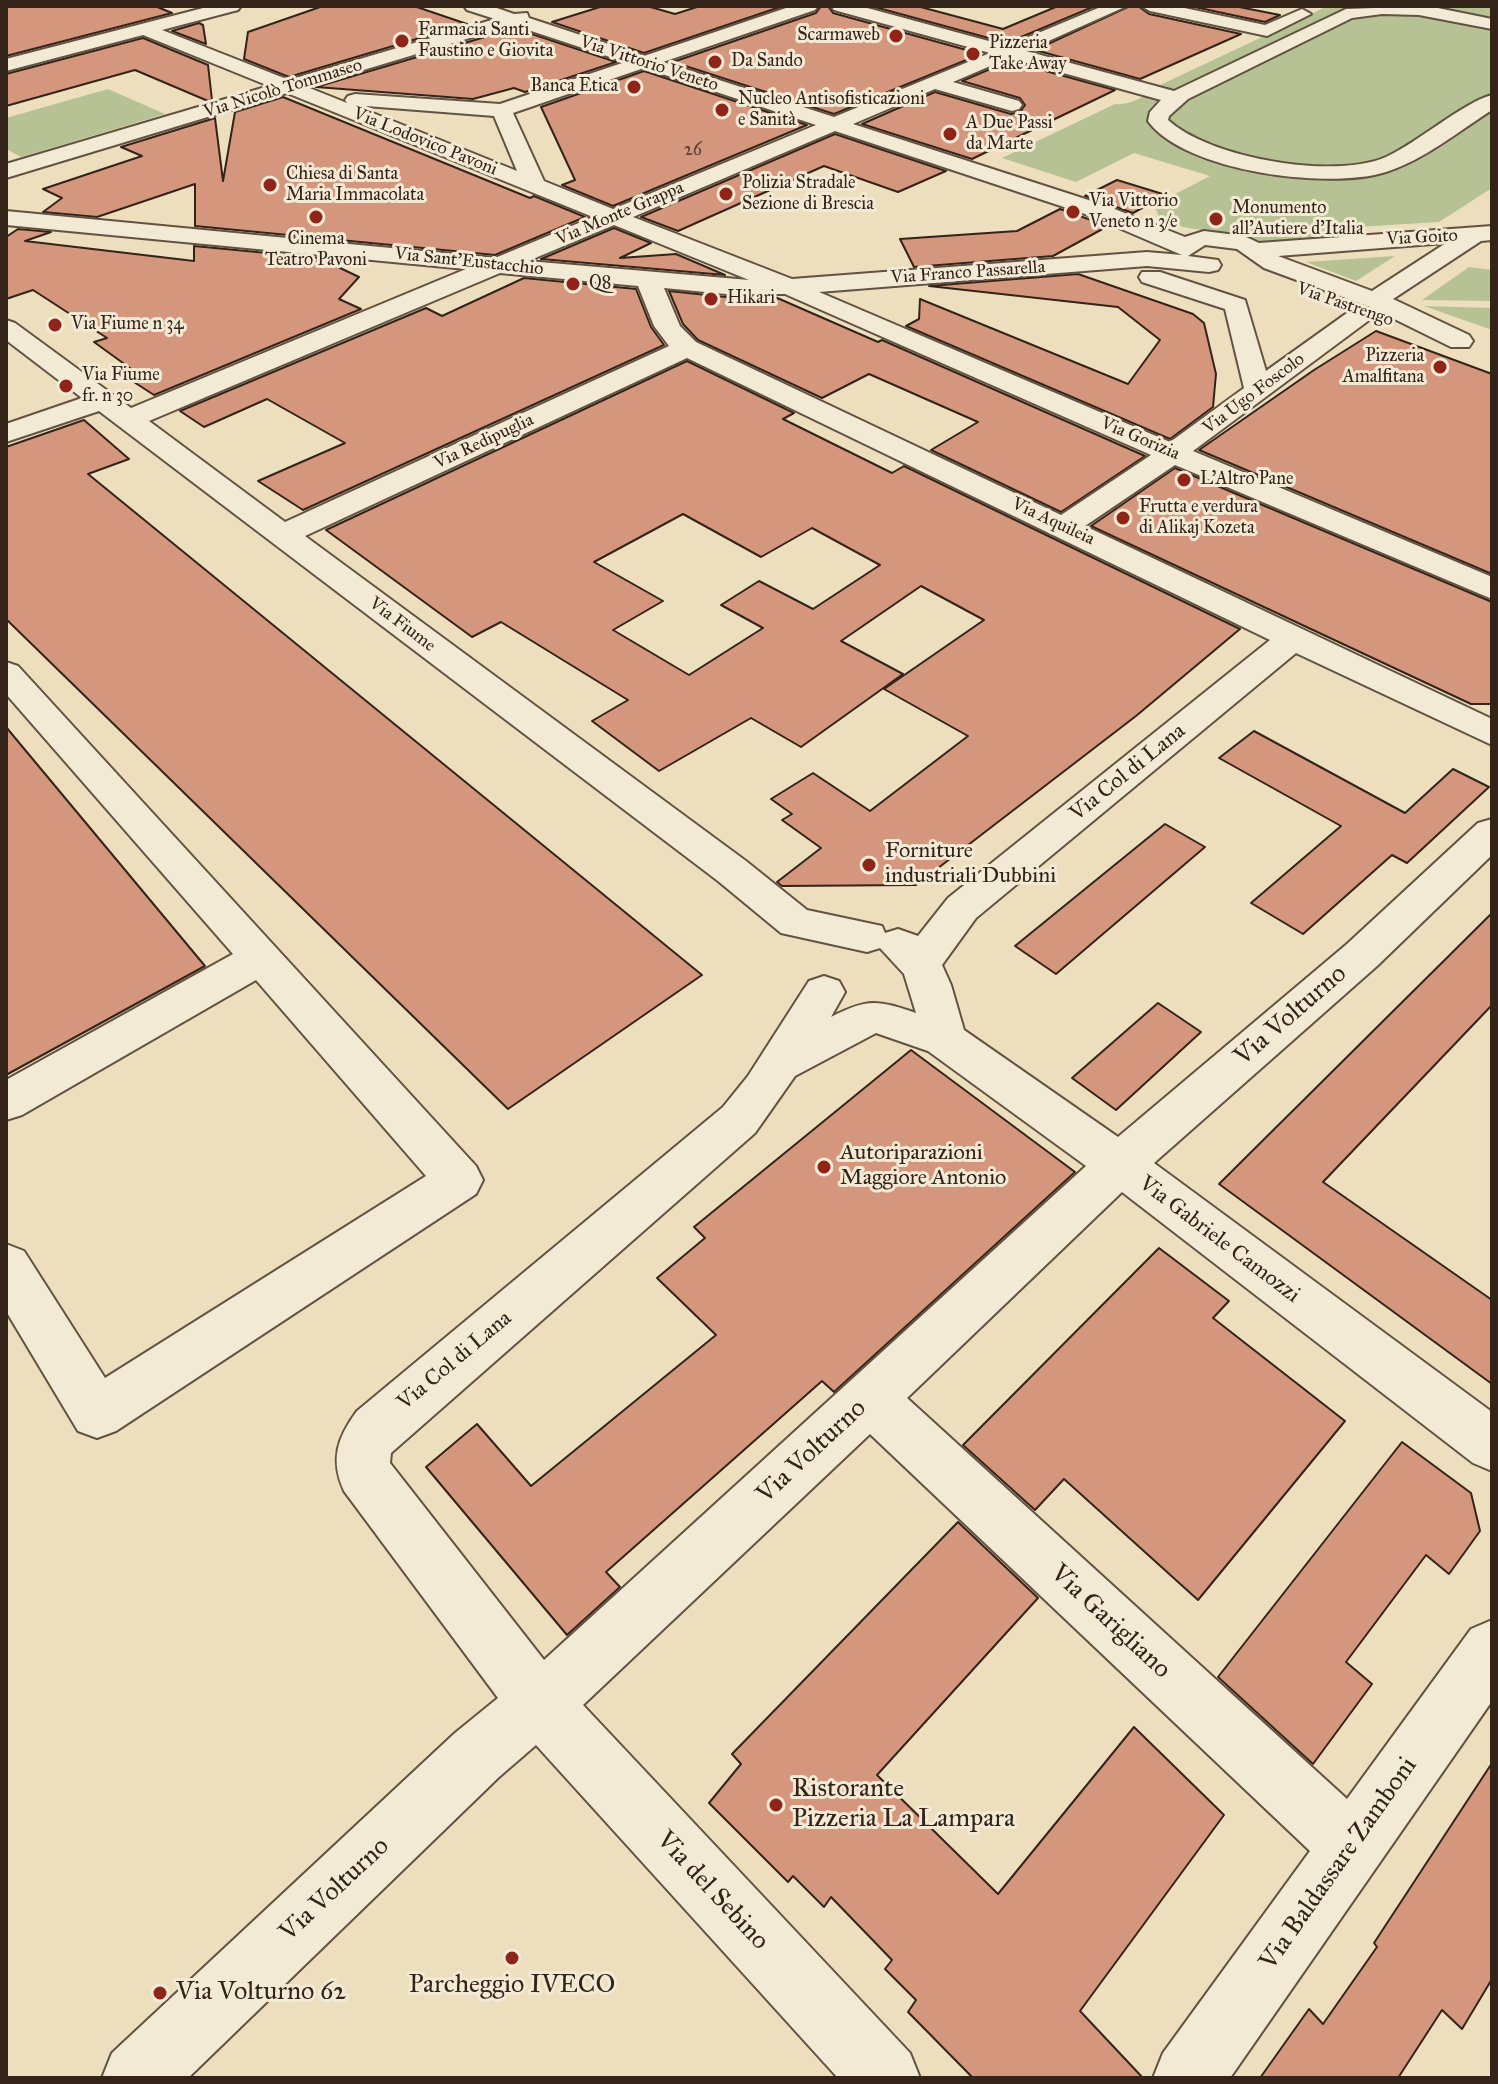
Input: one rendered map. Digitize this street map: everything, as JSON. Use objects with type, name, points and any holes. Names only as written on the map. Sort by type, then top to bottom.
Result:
[{"type":"street","points":[[7,64],[144,29],[204,9],[232,6]]},
{"type":"street","name":"Via Vittorio Veneto","points":[[473,6],[1099,211],[1187,248],[1192,258],[1238,262],[1244,243],[1099,211]]},
{"type":"street","points":[[502,110],[809,6]]},
{"type":"street","points":[[840,6],[1177,98]]},
{"type":"street","name":"Via Monte Grappa","points":[[6,433],[116,409],[498,265],[1118,6]]},
{"type":"street","points":[[1150,6],[1267,31],[1318,6]]},
{"type":"street","name":"Via Nicolò Tommaseo","points":[[6,171],[546,10]]},
{"type":"street","points":[[1491,102],[1383,166],[1342,173],[1270,166],[1185,141],[1162,128],[1158,121],[1158,114],[1177,98],[1337,17],[1356,11],[1407,10],[1492,24]]},
{"type":"street","name":"Via Lodovico Pavoni","points":[[144,29],[789,287]]},
{"type":"street","points":[[935,83],[1012,105]]},
{"type":"street","name":"Via Lodovico Pavoni","points":[[316,98],[502,110],[535,186]]},
{"type":"street","name":"Via Sant'Eustacchio","points":[[6,218],[726,287],[789,287]]},
{"type":"street","name":"Via Goito","points":[[1238,262],[1486,230]]},
{"type":"street","name":"Via Ugo Foscolo","points":[[1064,527],[1173,453],[1369,306],[1486,230]]},
{"type":"street","name":"Via Franco Passarella","points":[[1147,259],[1187,248],[1198,239],[1219,238]]},
{"type":"street","name":"Via Franco Passarella","points":[[789,287],[1147,259],[1238,262]]},
{"type":"street","points":[[1108,262],[1236,305],[1258,391]]},
{"type":"street","name":"Via Pastrengo","points":[[1238,262],[1369,306],[1487,351]]},
{"type":"street","name":"Via Aquileia","points":[[648,280],[666,328],[675,340],[687,348],[1492,733]]},
{"type":"street","name":"Via Gorizia","points":[[789,287],[829,307],[1492,589]]},
{"type":"street","name":"Via Fiume","points":[[6,328],[719,861],[795,923],[822,988]]},
{"type":"street","name":"Via Redipuglia","points":[[282,535],[687,348]]},
{"type":"street","name":"Via Col di Lana","points":[[924,970],[962,908],[1295,637]]},
{"type":"street","points":[[6,673],[459,1180],[97,1413],[7,1272]]},
{"type":"street","name":"Via Volturno","points":[[137,2078],[477,1755],[596,1655],[1120,1164],[1362,955],[1492,832]]},
{"type":"street","name":"Via Col di Lana","points":[[873,938],[962,908]]},
{"type":"street","name":"Via Fiume","points":[[795,923],[873,938]]},
{"type":"street","points":[[924,970],[922,995],[909,1009],[872,1018],[845,1012],[828,999],[822,988],[819,966],[829,952],[845,941],[873,938],[908,948],[924,970],[944,1039]]},
{"type":"street","points":[[6,1102],[259,959]]},
{"type":"street","name":"Via Col di Lana","points":[[530,1712],[363,1472],[366,1442],[390,1416],[739,1120],[782,1063],[822,988]]},
{"type":"street","name":"Via Col di Lana","points":[[782,1063],[872,1018]]},
{"type":"street","name":"Via Gabriele Camozzi","points":[[872,1018],[944,1039],[1120,1164],[1492,1445]]},
{"type":"street","name":"Via Garigliano","points":[[869,1398],[1351,1846]]},
{"type":"street","name":"Via Baldassare Zamboni","points":[[1188,2078],[1492,1650]]},
{"type":"street","name":"Via del Sebino","points":[[530,1712],[643,1818],[885,2078]]},
{"type":"green space","points":[[1328,6],[1492,6],[1492,188],[1439,222],[1357,227],[1356,234],[1262,245],[1253,239],[1183,227],[1160,219],[1154,205],[1210,176],[1134,153],[1076,182],[1002,158],[1115,104],[1139,99],[1161,87],[1158,86]]},
{"type":"green space","points":[[108,89],[165,114],[21,157],[6,149],[6,118]]},
{"type":"green space","points":[[1395,256],[1356,281],[1306,262]]},
{"type":"green space","points":[[1469,267],[1492,270],[1492,301],[1422,300]]},
{"type":"green space","points":[[1424,306],[1492,308],[1492,330]]},
{"type":"building","points":[[6,6],[155,6],[172,13],[6,56]]},
{"type":"building","points":[[323,6],[414,6],[467,24],[289,77],[244,59],[248,32]]},
{"type":"building","points":[[603,6],[647,6],[675,14],[700,6],[783,6],[644,53],[552,22]]},
{"type":"building","points":[[821,6],[828,6],[833,13],[981,54],[834,114],[673,62],[816,13]]},
{"type":"building","points":[[871,6],[917,6],[1003,29],[1058,6],[1095,6],[1007,43]]},
{"type":"building","points":[[1130,6],[1138,6],[1149,14],[1241,34],[1140,79],[1035,50]]},
{"type":"building","points":[[1190,6],[1234,6],[1280,15],[1265,22]]},
{"type":"building","points":[[199,23],[203,25],[206,44],[172,31]]},
{"type":"building","points":[[523,31],[616,62],[525,92],[514,88],[473,99],[316,87],[495,34],[505,37]]},
{"type":"building","points":[[143,38],[208,65],[212,100],[135,70],[6,106],[6,74]]},
{"type":"building","points":[[1009,61],[1115,90],[972,159],[862,124],[935,92],[1011,114],[1020,112],[1025,105],[1020,98],[962,81]]},
{"type":"building","points":[[644,71],[807,125],[613,206],[562,185],[575,180],[541,107]]},
{"type":"building","points":[[283,97],[530,198],[534,196],[585,217],[495,255],[195,226],[195,184],[97,217],[43,212],[62,198],[43,189],[142,156],[121,147],[215,118],[223,181],[235,112]]},
{"type":"building","points":[[835,134],[946,171],[898,192],[824,166],[678,231],[641,217]]},
{"type":"building","points":[[1117,180],[1166,195],[1133,213],[1085,196]]},
{"type":"building","points":[[1060,209],[1108,226],[1053,256],[914,267],[900,239],[1017,231]]},
{"type":"building","points":[[614,228],[651,243],[620,258],[676,254],[725,275],[541,259]]},
{"type":"building","points":[[18,229],[51,232],[25,241],[194,261],[194,246],[319,258],[359,277],[339,299],[361,309],[154,395],[123,375],[134,371],[94,342],[107,338],[33,290],[6,299],[6,237]]},
{"type":"building","points":[[1078,274],[1193,314],[1204,323],[1216,374],[1213,407],[1170,439],[906,326],[919,319],[920,299],[1128,384],[1160,340],[1118,307],[929,286]]},
{"type":"building","points":[[524,278],[636,289],[651,327],[664,345],[303,510],[258,481],[345,443],[267,399],[204,427],[180,411],[426,308],[442,316]]},
{"type":"building","points":[[669,291],[726,297],[775,297],[878,342],[882,340],[1145,456],[1061,512],[931,450],[978,422],[869,374],[822,398],[698,340],[683,324]]},
{"type":"building","points":[[1376,331],[1492,374],[1492,574],[1199,450]]},
{"type":"building","points":[[687,361],[794,413],[783,419],[892,473],[904,466],[1240,629],[1136,716],[916,885],[782,886],[777,882],[821,848],[782,820],[792,814],[771,799],[813,773],[870,811],[968,736],[884,689],[984,620],[921,586],[841,641],[903,674],[801,747],[751,718],[659,771],[592,721],[628,700],[501,622],[472,637],[326,530]],"holes":[[[683,514],[761,557],[812,528],[880,565],[813,609],[759,581],[721,605],[763,628],[689,675],[613,630],[663,601],[594,562]]]},
{"type":"building","points":[[84,420],[129,459],[88,474],[702,975],[508,1109],[6,619],[6,447]]},
{"type":"building","points":[[1175,468],[1492,602],[1492,704],[1471,704],[1091,526]]},
{"type":"building","points":[[6,727],[205,966],[6,1075]]},
{"type":"building","points":[[1254,731],[1405,813],[1453,769],[1489,787],[1407,863],[1392,855],[1303,934],[1251,903],[1341,826],[1219,758]]},
{"type":"building","points":[[1165,824],[1205,847],[1056,974],[1015,946]]},
{"type":"building","points":[[1492,913],[1492,1005],[1323,1182],[1492,1300],[1492,1384],[1219,1184]]},
{"type":"building","points":[[1158,1003],[1201,1032],[1116,1110],[1072,1078]]},
{"type":"building","points":[[911,1050],[1075,1172],[834,1392],[822,1381],[606,1572],[620,1587],[567,1635],[426,1467],[477,1424],[531,1486],[716,1335],[657,1278],[705,1238],[694,1227]]},
{"type":"building","points":[[1159,1248],[1229,1301],[1213,1318],[1345,1421],[1198,1600],[1064,1479],[1035,1510],[963,1445]]},
{"type":"building","points":[[1402,1442],[1471,1493],[1480,1531],[1449,1574],[1426,1555],[1346,1662],[1372,1684],[1313,1764],[1218,1677]]},
{"type":"building","points":[[958,1522],[1038,1598],[877,1775],[998,1894],[1134,1727],[1224,1815],[1080,2011],[1143,2078],[973,2078],[908,2012],[916,2000],[885,1969],[892,1960],[831,1897],[824,1907],[793,1876],[788,1882],[709,1803],[741,1764],[732,1754]]},
{"type":"building","points":[[1492,1763],[1492,1979],[1462,2029],[1442,2010],[1398,2078],[1260,2078],[1309,2009],[1323,2024],[1377,1947],[1374,1943]]},
{"type":"place","name":"Scarmaweb","points":[[896,36]]},
{"type":"place","name":"Farmacia Santi Faustino e Giovita","points":[[402,41]]},
{"type":"place","name":"Pizzeria Take Away","points":[[973,54]]},
{"type":"place","name":"Da Sando","points":[[715,62]]},
{"type":"place","name":"Banca Etica","points":[[634,87]]},
{"type":"place","name":"Nucleo Antisofisticazioni e Sanità","points":[[722,110]]},
{"type":"place","name":"A Due Passi da Marte","points":[[950,134]]},
{"type":"place","name":"Chiesa di Santa Maria Immacolata","points":[[270,185]]},
{"type":"place","name":"Polizia Stradale Sezione di Brescia","points":[[726,194]]},
{"type":"place","name":"Via Vittorio Veneto n 3/e","points":[[1073,212]]},
{"type":"place","name":"Cinema Teatro Pavoni","points":[[316,217]]},
{"type":"place","name":"Monumento all'Autiere d'Italia","points":[[1216,219]]},
{"type":"place","name":"Q8","points":[[573,284]]},
{"type":"place","name":"Hikari","points":[[711,299]]},
{"type":"place","name":"Via Fiume n 34","points":[[55,325]]},
{"type":"place","name":"Pizzeria Amalfitana","points":[[1440,367]]},
{"type":"place","name":"Via Fiume fr. n 30","points":[[66,386]]},
{"type":"place","name":"L'Altro Pane","points":[[1184,480]]},
{"type":"place","name":"Frutta e verdura di Alikaj Kozeta","points":[[1123,518]]},
{"type":"place","name":"Forniture industriali Dubbini","points":[[869,865]]},
{"type":"place","name":"Autoriparazioni Maggiore Antonio","points":[[824,1167]]},
{"type":"place","name":"Ristorante Pizzeria La Lampara","points":[[776,1805]]},
{"type":"place","name":"Parcheggio IVECO","points":[[512,1958]]},
{"type":"place","name":"Via Volturno 62","points":[[160,1993]]}]
